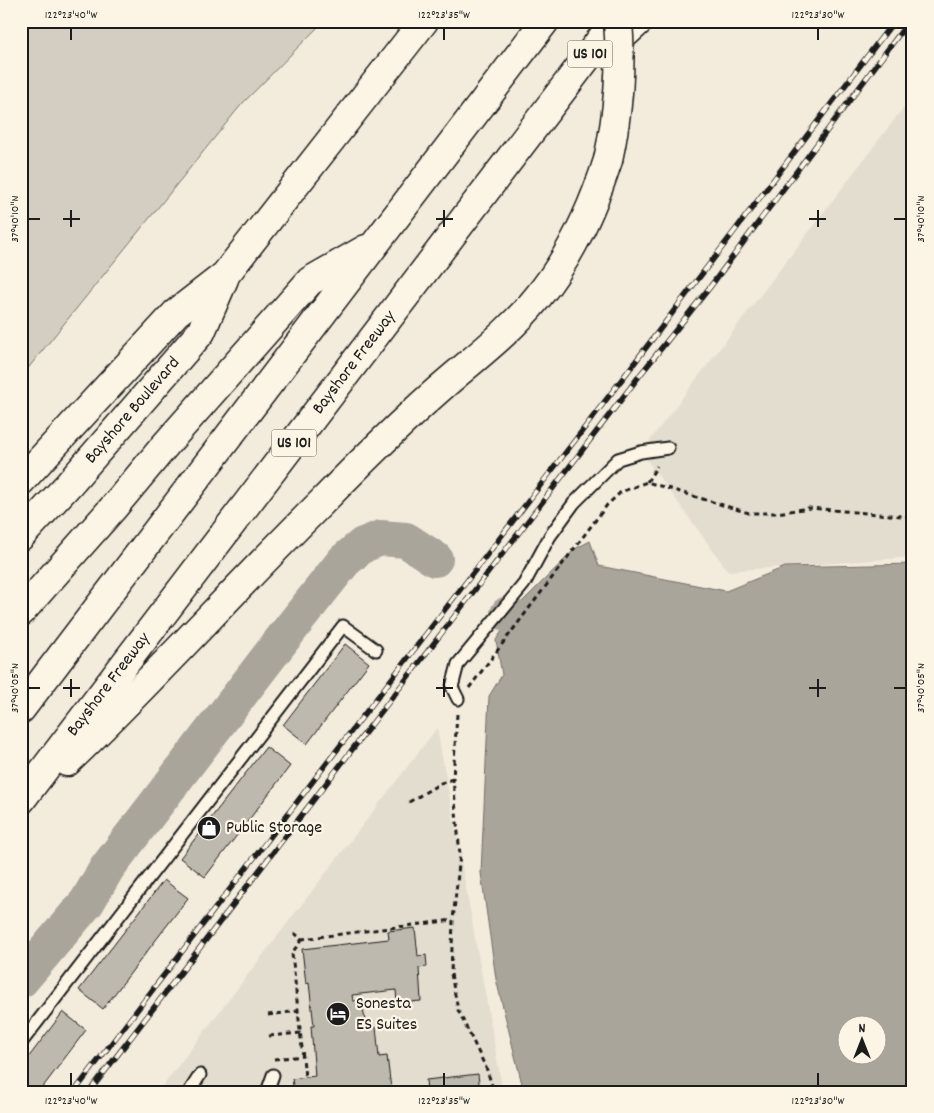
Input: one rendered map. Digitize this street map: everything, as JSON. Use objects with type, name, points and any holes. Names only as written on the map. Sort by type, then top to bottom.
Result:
[{"type":"main road","name":"Bayshore Boulevard","points":[[21,481],[176,313],[225,275],[424,21]]},
{"type":"main road","points":[[21,709],[545,21]]},
{"type":"main road","points":[[21,807],[154,677],[276,548],[363,461],[438,390],[516,322],[538,298],[557,271],[587,219],[608,160],[615,129],[620,64],[616,21]]},
{"type":"main road","name":"Bayshore Freeway","points":[[21,800],[616,21]]},
{"type":"main road","points":[[566,86],[638,21]]},
{"type":"main road","points":[[21,612],[310,281],[376,244]]},
{"type":"main road","name":"Bayshore Boulevard","points":[[21,536],[69,484],[201,332],[225,275]]},
{"type":"lane","points":[[458,700],[452,687],[458,664],[524,584],[550,536],[574,503],[618,459],[641,452],[668,448]]},
{"type":"lane","points":[[21,1043],[342,626],[376,650]]},
{"type":"lane","points":[[189,1092],[200,1075]]},
{"type":"lane","points":[[267,1092],[274,1075]]},
{"type":"path","points":[[494,1092],[486,1070],[458,1010],[450,974],[460,855],[453,778],[458,700],[474,683],[607,506],[621,492],[647,482],[749,512],[777,513],[809,508],[913,517]]},
{"type":"path","points":[[409,802],[453,778]]},
{"type":"path","points":[[294,933],[302,939],[454,920]]},
{"type":"path","points":[[302,939],[292,953],[305,1077]]},
{"type":"path","points":[[268,1015],[298,1011]]},
{"type":"path","points":[[269,1036],[301,1033]]},
{"type":"path","points":[[272,1059],[303,1056]]},
{"type":"shaded area","points":[[21,21],[324,21],[241,105],[21,377]]},
{"type":"shaded area","points":[[913,95],[913,557],[728,571],[641,452]]},
{"type":"shaded area","points":[[590,541],[599,566],[726,591],[785,567],[913,564],[913,1092],[524,1092],[496,979],[481,873],[489,696],[502,675],[496,640],[520,604],[575,549]]},
{"type":"shaded area","points":[[437,728],[503,1092],[158,1092]]},
{"type":"building","points":[[345,644],[369,663],[307,744],[283,725]]},
{"type":"building","points":[[266,747],[290,766],[205,877],[180,858]]},
{"type":"building","points":[[164,880],[188,898],[103,1009],[79,990]]},
{"type":"building","name":"Sonesta ES Suites","points":[[415,928],[418,956],[426,955],[427,967],[419,968],[421,1001],[397,1003],[396,990],[352,995],[353,1001],[362,1000],[366,1028],[376,1027],[379,1057],[387,1056],[391,1089],[388,1092],[294,1092],[292,1079],[315,1076],[311,1026],[314,1026],[309,983],[306,984],[302,949],[389,939],[388,931]]},
{"type":"building","points":[[63,1012],[86,1030],[39,1092],[21,1092],[21,1067]]},
{"type":"building","name":"Sonesta ES Suites","points":[[478,1074],[480,1092],[427,1092],[426,1080]]},
{"type":"waterway","points":[[21,980],[87,902],[107,868],[344,561],[363,545],[381,538],[406,540],[435,559]]},
{"type":"waterway","points":[[508,614],[512,617]]},
{"type":"railway","points":[[74,1092],[629,370],[894,21]]},
{"type":"railway","points":[[89,1092],[640,375],[710,287],[909,21]]},
{"type":"place","name":"Public Storage","points":[[209,828]]},
{"type":"place","name":"Sonesta ES Suites","points":[[338,1014]]}]
